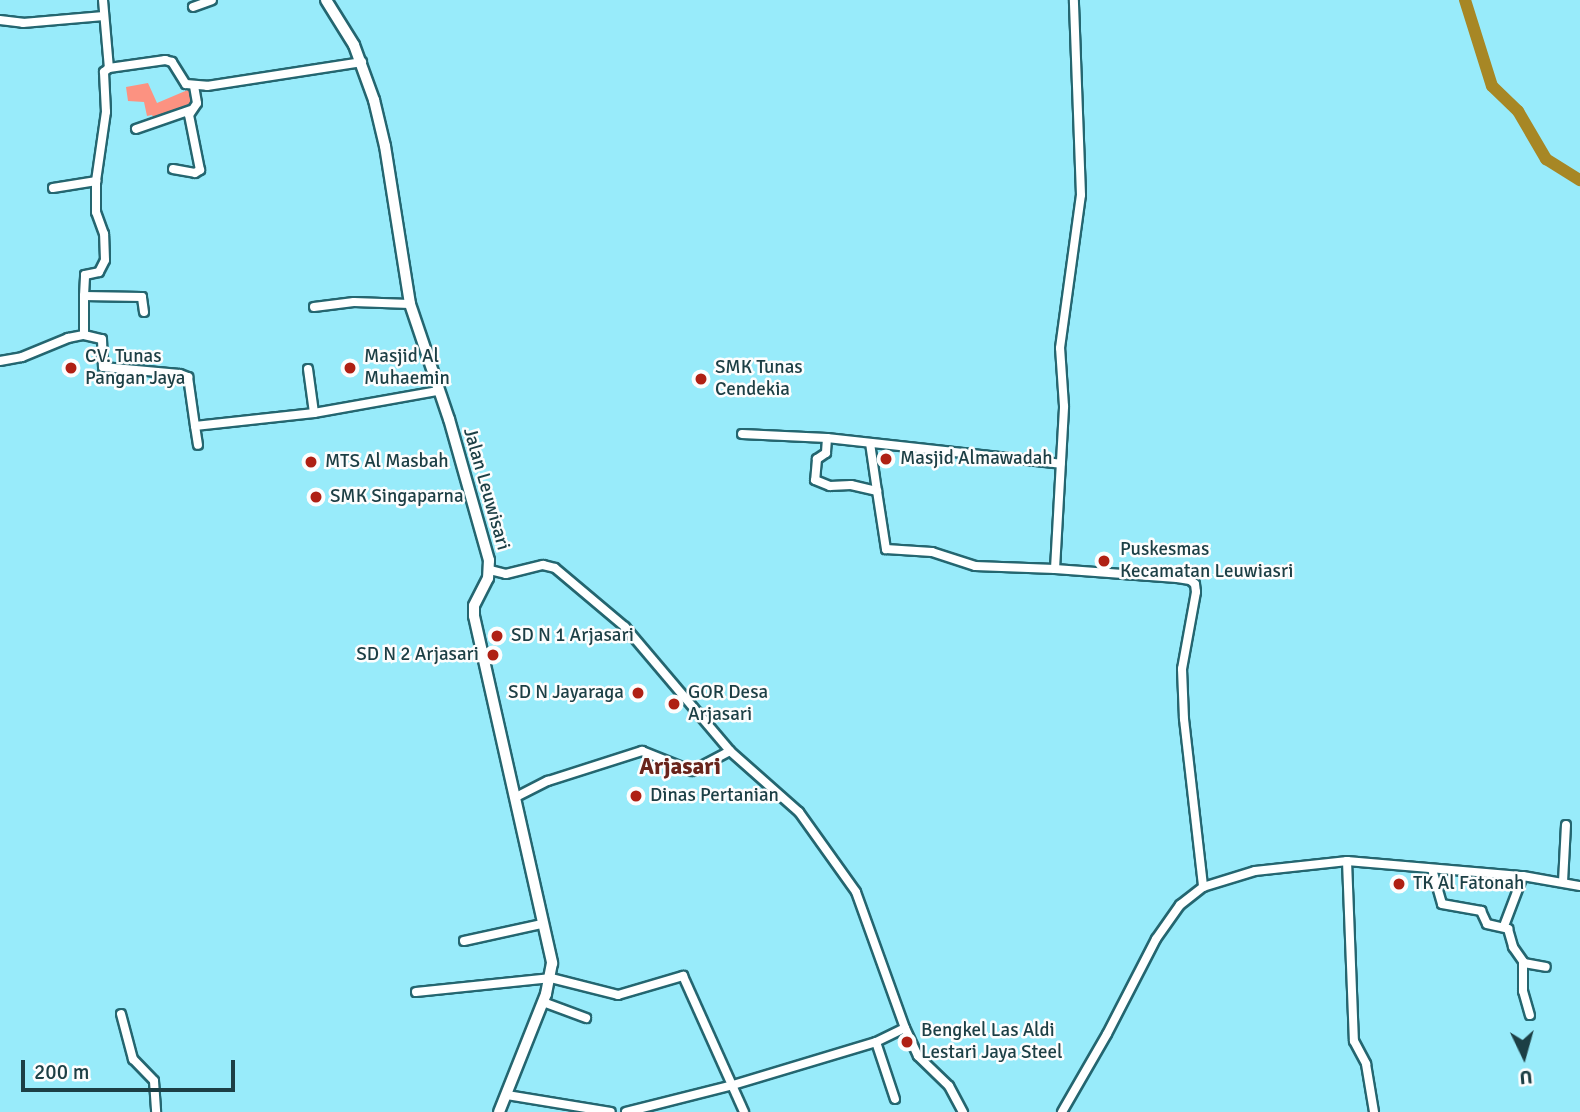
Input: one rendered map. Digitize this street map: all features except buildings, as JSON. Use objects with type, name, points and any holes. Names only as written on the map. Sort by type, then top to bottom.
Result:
[{"type":"main road","name":"Jalan Leuwisari","points":[[326,0],[362,62],[385,146],[410,304],[470,490],[490,570],[474,610],[551,959],[551,978],[543,1002],[499,1112]]},
{"type":"street","points":[[103,0],[109,68]]},
{"type":"street","points":[[193,7],[212,0]]},
{"type":"street","points":[[1055,569],[1064,406],[1060,348],[1081,195],[1074,0]]},
{"type":"street","points":[[0,20],[23,23],[104,16]]},
{"type":"street","points":[[84,335],[85,275],[99,272],[105,260],[104,234],[96,212],[96,181],[107,112],[104,72],[109,68],[165,60],[172,62],[186,84],[194,86],[362,62]]},
{"type":"street","points":[[136,129],[191,110],[197,103],[194,86]]},
{"type":"street","points":[[173,169],[194,173],[200,170],[191,110]]},
{"type":"street","points":[[53,188],[96,181]]},
{"type":"street","points":[[84,296],[142,297],[144,312]]},
{"type":"street","points":[[314,307],[354,302],[410,304]]},
{"type":"street","points":[[0,361],[22,357],[68,338],[84,335],[102,339],[103,367],[188,377],[198,445]]},
{"type":"street","points":[[308,369],[314,413]]},
{"type":"street","points":[[195,426],[314,413],[438,391]]},
{"type":"street","points":[[742,434],[827,438],[1062,464]]},
{"type":"street","points":[[827,438],[826,453],[817,460],[815,480],[830,486],[850,485],[877,491]]},
{"type":"street","points":[[870,443],[886,549],[932,552],[975,566],[1177,578],[1190,580],[1195,584],[1196,592],[1182,669],[1184,719],[1203,887]]},
{"type":"street","points":[[490,570],[506,575],[543,565],[555,568],[625,627],[730,751],[799,812],[845,873],[865,915],[905,1028],[918,1056],[949,1086],[963,1112]]},
{"type":"street","points":[[516,797],[548,781],[642,751],[692,771],[730,751]]},
{"type":"street","points":[[1563,882],[1566,825]]},
{"type":"street","points":[[1347,861],[1354,1041],[1366,1064],[1368,1093],[1374,1112]]},
{"type":"street","points":[[1062,1112],[1107,1034],[1156,939],[1180,905],[1203,887],[1255,871],[1347,861],[1523,876],[1580,886]]},
{"type":"street","points":[[1432,870],[1442,904],[1479,910],[1489,925],[1504,926]]},
{"type":"street","points":[[1523,876],[1504,926],[1523,962],[1523,991],[1530,1015]]},
{"type":"street","points":[[464,941],[542,924]]},
{"type":"street","points":[[1523,962],[1546,967]]},
{"type":"street","points":[[416,992],[551,978],[618,995],[683,976],[744,1112]]},
{"type":"street","points":[[543,1002],[586,1018]]},
{"type":"street","points":[[121,1014],[133,1059],[154,1081],[156,1112]]},
{"type":"street","points":[[626,1112],[733,1086],[876,1042],[905,1028]]},
{"type":"street","points":[[876,1042],[895,1099]]},
{"type":"street","points":[[507,1095],[552,1108],[611,1112]]},
{"type":"shaded area","points":[[148,83],[157,103],[190,89],[193,104],[156,121],[152,115],[147,116],[144,102],[128,101],[126,87]]},
{"type":"waterway","points":[[1465,0],[1492,86],[1518,111],[1546,159],[1580,180]]},
{"type":"place","name":"CV. Tunas Pangan Jaya","points":[[71,368]]},
{"type":"place","name":"Masjid Al Muhaemin","points":[[350,368]]},
{"type":"place","name":"SMK Tunas Cendekia","points":[[701,379]]},
{"type":"place","name":"Masjid Almawadah","points":[[886,459]]},
{"type":"place","name":"MTS Al Masbah","points":[[311,462]]},
{"type":"place","name":"SMK Singaparna","points":[[316,497]]},
{"type":"place","name":"Puskesmas Kecamatan Leuwiasri","points":[[1104,561]]},
{"type":"place","name":"SD N 1 Arjasari","points":[[497,636]]},
{"type":"place","name":"SD N 2 Arjasari","points":[[493,655]]},
{"type":"place","name":"SD N Jayaraga","points":[[638,693]]},
{"type":"place","name":"GOR Desa Arjasari","points":[[674,704]]},
{"type":"place","name":"Dinas Pertanian","points":[[636,796]]},
{"type":"place","name":"TK Al Fatonah","points":[[1399,884]]},
{"type":"place","name":"Bengkel Las Aldi Lestari Jaya Steel","points":[[907,1042]]},
{"type":"district","name":"Arjasari","points":[[680,767]]}]
